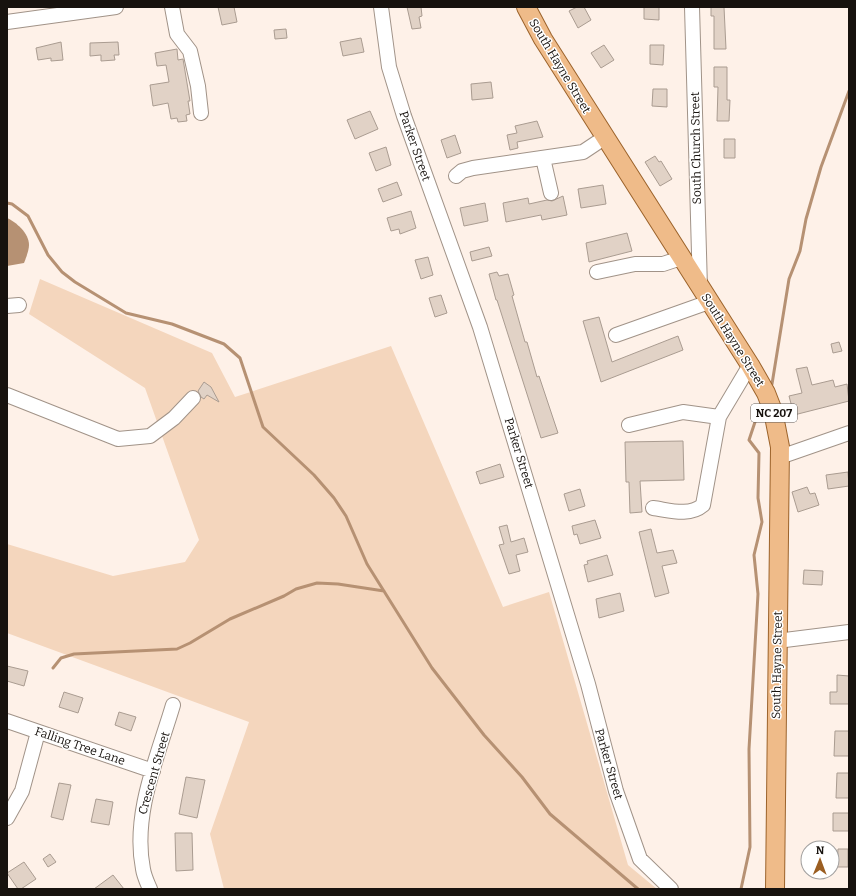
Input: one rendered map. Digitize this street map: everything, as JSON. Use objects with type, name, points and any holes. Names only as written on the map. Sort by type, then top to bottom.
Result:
[{"type":"main road","name":"South Hayne Street","points":[[526,7],[543,39],[604,138],[750,365],[766,393],[773,411],[780,457],[775,889]]},
{"type":"street","points":[[7,22],[116,7]]},
{"type":"street","points":[[172,7],[177,34],[190,51],[198,86],[201,112]]},
{"type":"street","name":"Parker Street","points":[[381,7],[391,74],[406,123],[480,327],[566,611],[616,791],[640,859],[671,889]]},
{"type":"street","name":"South Church Street","points":[[692,7],[704,295]]},
{"type":"street","points":[[456,176],[462,171],[473,168],[583,152],[604,138]]},
{"type":"street","points":[[543,158],[550,193]]},
{"type":"street","points":[[597,272],[635,264],[663,264],[681,258]]},
{"type":"street","points":[[616,335],[704,295]]},
{"type":"street","points":[[653,508],[687,512],[696,510],[703,505],[719,417],[750,365]]},
{"type":"street","points":[[7,395],[118,439],[150,436],[174,418],[193,398]]},
{"type":"street","points":[[629,425],[683,412],[719,417]]},
{"type":"street","points":[[780,457],[849,433]]},
{"type":"street","points":[[777,641],[849,632]]},
{"type":"street","name":"Crescent Street","points":[[150,889],[143,869],[140,828],[146,792],[154,771],[173,704]]},
{"type":"street","name":"Falling Tree Lane","points":[[7,721],[154,771]]},
{"type":"street","points":[[7,818],[22,791],[38,732]]},
{"type":"shaded area","points":[[7,218],[18,225],[27,236],[29,247],[24,263],[7,266]]},
{"type":"shaded area","points":[[40,279],[212,353],[235,397],[391,346],[503,607],[549,592],[628,865],[657,889],[224,889],[210,834],[249,722],[7,633],[7,544],[113,576],[185,562],[199,540],[145,388],[29,314]]},
{"type":"building","points":[[218,7],[234,7],[237,22],[222,25]]},
{"type":"building","points":[[407,7],[421,7],[422,16],[419,17],[421,28],[412,29]]},
{"type":"building","points":[[577,7],[584,7],[591,20],[578,28],[569,11]]},
{"type":"building","points":[[644,7],[659,7],[659,20],[644,19]]},
{"type":"building","points":[[711,7],[724,7],[726,49],[714,49],[714,16],[711,16]]},
{"type":"building","points":[[286,29],[287,38],[275,39],[274,30]]},
{"type":"building","points":[[361,38],[364,52],[343,56],[340,42]]},
{"type":"building","points":[[61,42],[63,60],[51,61],[51,58],[38,60],[36,48]]},
{"type":"building","points":[[118,42],[119,55],[114,55],[115,60],[101,61],[101,55],[90,56],[90,43]]},
{"type":"building","points":[[604,45],[614,60],[601,68],[591,53]]},
{"type":"building","points":[[650,45],[664,45],[663,65],[650,64]]},
{"type":"building","points":[[177,49],[178,60],[183,59],[190,101],[188,101],[190,114],[186,115],[187,121],[178,122],[177,118],[171,119],[168,103],[153,106],[150,85],[169,82],[166,65],[157,66],[155,53]]},
{"type":"building","points":[[714,67],[727,67],[727,100],[730,100],[729,121],[717,121],[718,87],[714,87]]},
{"type":"building","points":[[491,82],[493,98],[472,100],[471,84]]},
{"type":"building","points":[[653,89],[667,89],[667,107],[652,106]]},
{"type":"building","points":[[370,111],[378,129],[355,139],[347,120]]},
{"type":"building","points":[[537,121],[543,137],[517,142],[518,148],[510,150],[507,135],[517,133],[515,126]]},
{"type":"building","points":[[455,135],[461,153],[447,158],[441,140]]},
{"type":"building","points":[[724,139],[735,139],[735,158],[724,158]]},
{"type":"building","points":[[386,147],[391,165],[376,171],[369,153]]},
{"type":"building","points":[[655,156],[659,162],[661,161],[672,179],[660,186],[645,162]]},
{"type":"building","points":[[397,182],[402,195],[383,202],[378,189]]},
{"type":"building","points":[[603,185],[606,204],[581,208],[578,189]]},
{"type":"building","points":[[563,196],[567,215],[542,220],[541,215],[506,222],[503,203],[528,198],[529,204],[547,200],[552,201]]},
{"type":"building","points":[[485,203],[488,221],[464,226],[460,208]]},
{"type":"building","points":[[411,211],[416,228],[400,234],[399,229],[391,231],[387,218]]},
{"type":"building","points":[[627,233],[632,251],[589,262],[586,243]]},
{"type":"building","points":[[489,247],[492,256],[472,261],[470,252]]},
{"type":"building","points":[[428,257],[433,275],[421,279],[415,260]]},
{"type":"building","points":[[497,272],[499,276],[508,274],[514,295],[512,296],[525,342],[527,342],[537,377],[539,376],[558,433],[541,438],[489,274]]},
{"type":"building","points":[[441,295],[447,313],[435,317],[429,298]]},
{"type":"building","points":[[599,317],[612,362],[678,336],[683,350],[601,382],[583,321]]},
{"type":"building","points":[[839,342],[842,351],[833,353],[831,344]]},
{"type":"building","points":[[807,367],[812,385],[833,380],[835,387],[847,384],[849,401],[794,415],[789,396],[802,393],[796,369]]},
{"type":"building","points":[[204,382],[211,387],[219,402],[207,395],[204,399],[201,397],[198,391]]},
{"type":"building","points":[[683,441],[684,480],[640,481],[642,512],[630,513],[629,482],[626,482],[625,442]]},
{"type":"building","points":[[500,464],[504,477],[480,484],[476,472]]},
{"type":"building","points":[[848,472],[849,486],[828,489],[826,475]]},
{"type":"building","points":[[807,487],[810,494],[815,493],[819,505],[798,512],[792,492]]},
{"type":"building","points":[[580,489],[585,506],[569,511],[564,494]]},
{"type":"building","points":[[595,520],[601,538],[580,544],[577,534],[574,535],[572,526]]},
{"type":"building","points":[[507,525],[511,542],[524,538],[528,552],[516,555],[520,571],[509,574],[499,545],[504,544],[499,527]]},
{"type":"building","points":[[651,529],[657,553],[673,550],[677,563],[662,566],[669,593],[655,597],[639,532]]},
{"type":"building","points":[[607,555],[613,575],[588,582],[584,565],[588,564],[587,561]]},
{"type":"building","points":[[804,570],[823,571],[822,585],[803,584]]},
{"type":"building","points":[[620,593],[624,611],[599,618],[596,599]]},
{"type":"building","points":[[7,666],[28,671],[24,686],[7,681]]},
{"type":"building","points":[[837,675],[849,676],[849,704],[830,704],[830,692],[837,692]]},
{"type":"building","points":[[64,692],[83,698],[78,713],[59,707]]},
{"type":"building","points":[[119,712],[136,717],[131,731],[115,725]]},
{"type":"building","points":[[835,731],[849,731],[849,756],[834,756]]},
{"type":"building","points":[[837,773],[849,773],[849,798],[836,798]]},
{"type":"building","points":[[186,777],[205,780],[197,818],[179,814]]},
{"type":"building","points":[[59,783],[71,785],[63,820],[51,817]]},
{"type":"building","points":[[96,799],[113,802],[109,825],[91,822]]},
{"type":"building","points":[[833,813],[849,813],[849,831],[833,831]]},
{"type":"building","points":[[175,833],[192,833],[193,870],[176,871]]},
{"type":"building","points":[[840,849],[848,849],[848,867],[840,867]]},
{"type":"building","points":[[50,854],[56,862],[48,867],[43,859]]},
{"type":"building","points":[[24,862],[36,879],[21,889],[18,889],[7,873]]},
{"type":"building","points":[[113,875],[124,889],[94,889]]},
{"type":"waterway","points":[[772,384],[789,279],[800,251],[806,219],[821,167],[849,91]]},
{"type":"waterway","points":[[7,203],[12,204],[28,216],[48,255],[62,272],[75,282],[126,313],[172,324],[224,344],[240,358],[263,427],[314,475],[334,498],[346,516],[367,564],[432,668],[484,735],[522,777],[550,814],[638,889]]},
{"type":"waterway","points":[[741,889],[750,847],[749,749],[758,594],[754,555],[762,522],[758,498],[759,453],[749,440],[761,404]]},
{"type":"waterway","points":[[53,668],[61,658],[74,654],[177,649],[230,619],[284,596],[296,589],[317,583],[338,584],[384,591]]}]
